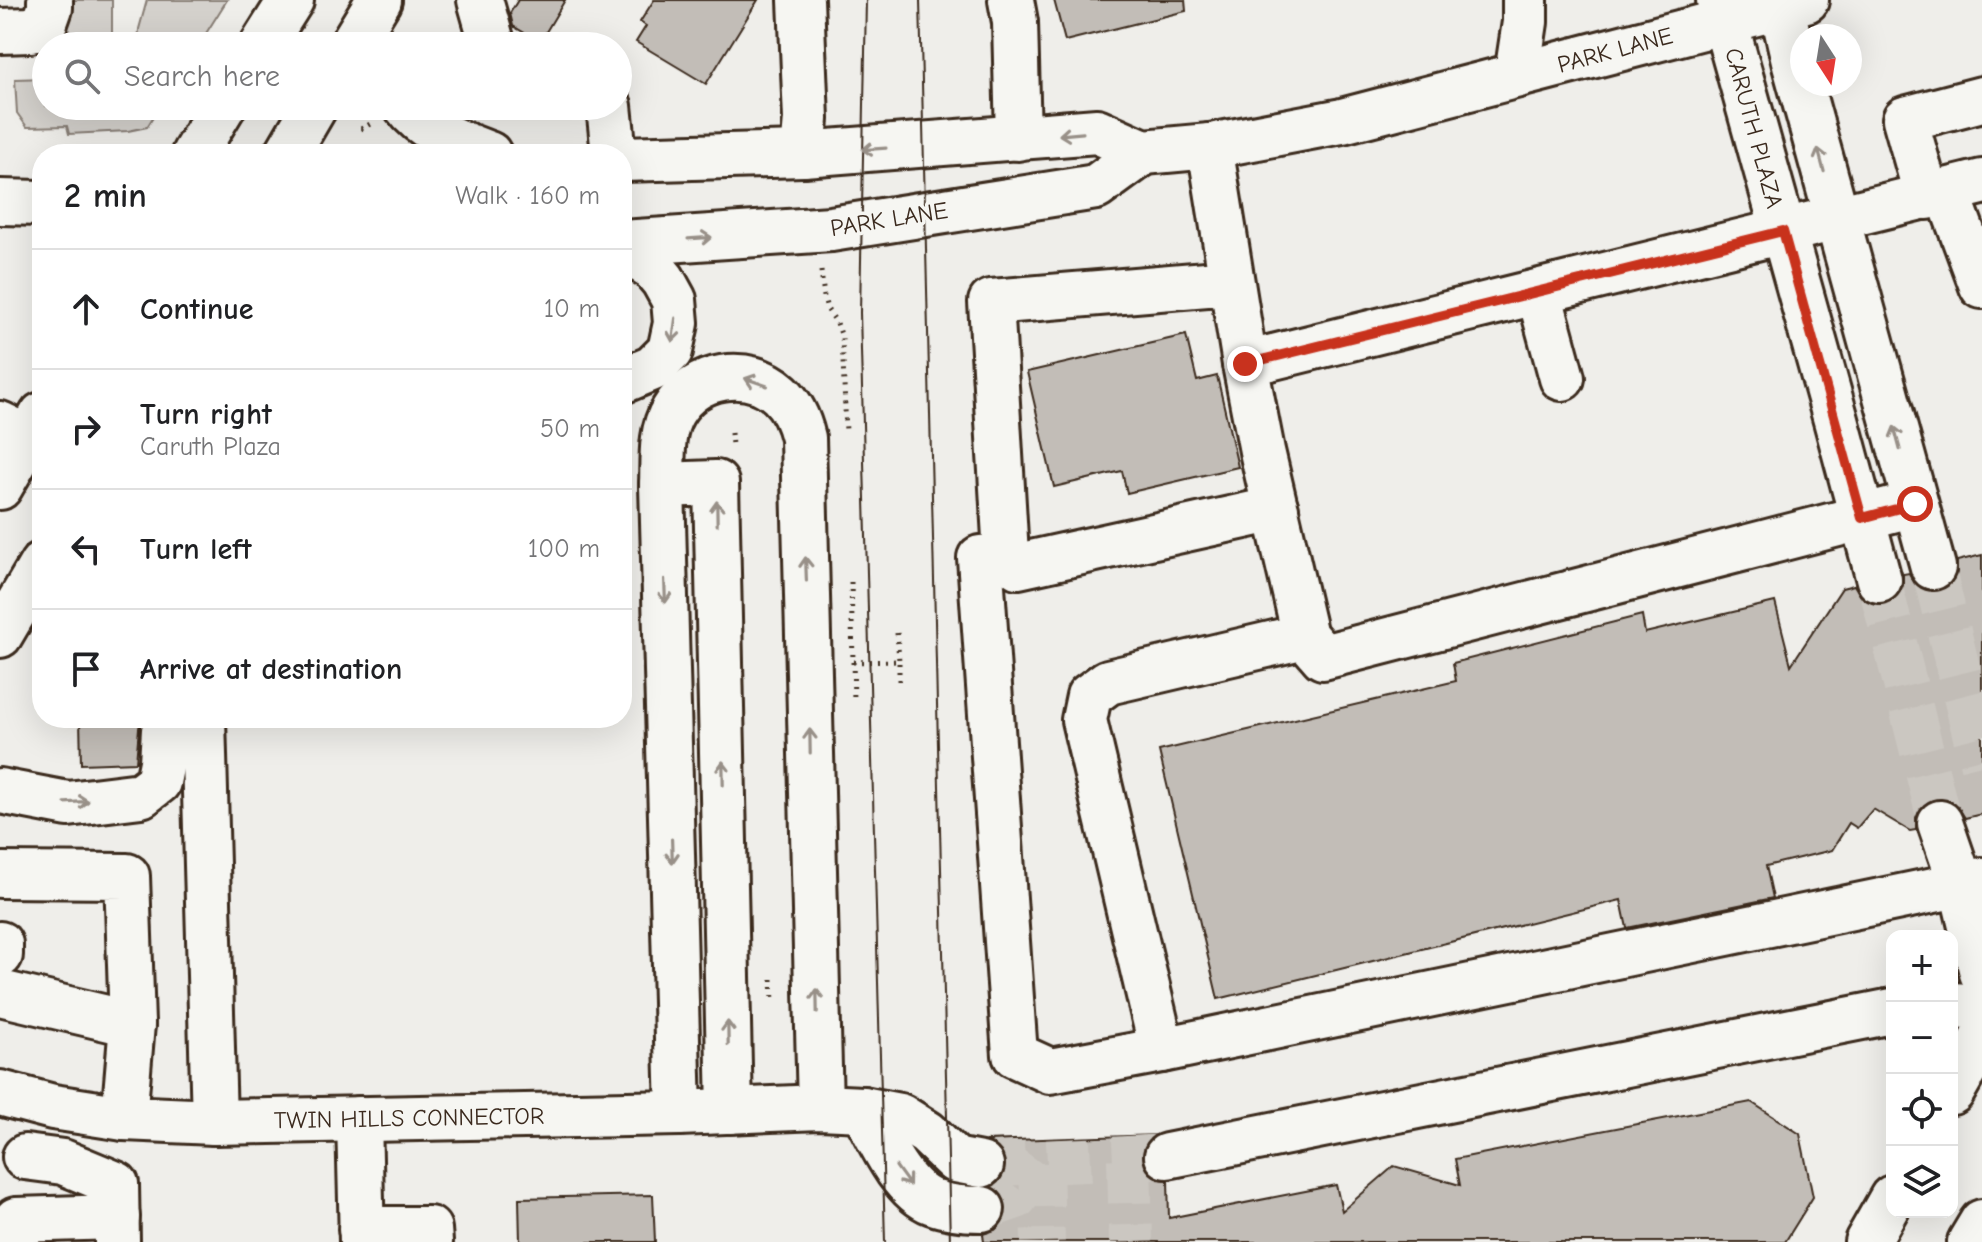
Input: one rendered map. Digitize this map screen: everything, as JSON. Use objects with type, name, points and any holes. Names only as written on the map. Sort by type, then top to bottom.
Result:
[{"type":"main road","points":[[0,31],[30,30],[44,25],[50,0]]},
{"type":"main road","points":[[271,32],[291,0]]},
{"type":"main road","points":[[360,32],[379,0]]},
{"type":"main road","points":[[381,32],[388,0]]},
{"type":"main road","points":[[480,0],[489,32]]},
{"type":"main road","points":[[801,0],[806,119],[803,154]]},
{"type":"main road","points":[[1011,0],[1015,22],[1018,138]]},
{"type":"main road","name":"PARK LANE","points":[[1517,75],[1525,0]]},
{"type":"main road","points":[[1789,2],[1795,65],[1933,567]]},
{"type":"main road","name":"PARK LANE","points":[[632,159],[803,154],[1097,131],[1144,152],[1210,146],[1342,121],[1517,75],[1722,10],[1789,2]]},
{"type":"main road","name":"CARUTH PLAZA","points":[[1722,10],[1879,580]]},
{"type":"main road","points":[[1982,99],[1905,119],[1952,190],[1982,286]]},
{"type":"main road","points":[[200,144],[215,120]]},
{"type":"main road","points":[[293,144],[307,120]]},
{"type":"main road","points":[[420,120],[446,138],[462,144]]},
{"type":"main road","points":[[610,120],[613,144]]},
{"type":"main road","points":[[1210,146],[1262,451],[1305,636],[1323,657],[1915,504]]},
{"type":"main road","name":"PARK LANE","points":[[632,244],[831,229],[1096,187],[1144,152]]},
{"type":"main road","points":[[1245,364],[1952,190]]},
{"type":"main road","points":[[0,202],[32,203]]},
{"type":"main road","points":[[632,252],[663,280],[674,300],[676,323],[670,351],[653,368],[632,377]]},
{"type":"main road","points":[[1231,282],[991,302],[1006,555],[1018,566],[1276,509]]},
{"type":"main road","points":[[1539,293],[1562,378]]},
{"type":"main road","points":[[679,1113],[662,485],[666,429],[672,412],[684,397],[698,386],[733,376],[751,378],[780,394],[799,421],[803,438],[820,1107]]},
{"type":"main road","points":[[0,486],[24,425]]},
{"type":"main road","points":[[662,485],[716,483],[730,1111]]},
{"type":"main road","points":[[1006,555],[980,558],[1015,1055],[1050,1071],[1972,882]]},
{"type":"main road","points":[[0,635],[32,581]]},
{"type":"main road","points":[[1162,1050],[1084,720],[1089,696],[1108,682],[1305,636]]},
{"type":"main road","points":[[0,791],[68,804],[141,795],[158,782],[162,762],[182,728]]},
{"type":"main road","points":[[184,728],[214,1122]]},
{"type":"main road","points":[[1940,823],[1972,882],[1982,973]]},
{"type":"main road","points":[[0,875],[127,876],[132,1024],[124,1118]]},
{"type":"main road","points":[[0,944],[0,955]]},
{"type":"main road","points":[[0,993],[132,1024]]},
{"type":"main road","points":[[1958,1005],[1982,1007]]},
{"type":"main road","points":[[1167,1156],[1886,1012]]},
{"type":"main road","points":[[1958,1081],[1982,1039]]},
{"type":"main road","name":"TWIN HILLS CONNECTOR","points":[[0,1093],[53,1107],[124,1118],[214,1122],[679,1113],[820,1107],[863,1109],[900,1116],[927,1133],[955,1160],[981,1165]]},
{"type":"main road","points":[[13,1153],[53,1107]]},
{"type":"main road","points":[[863,1109],[908,1185],[930,1201],[958,1208],[982,1209]]},
{"type":"main road","points":[[359,1119],[362,1235],[429,1229],[430,1242]]},
{"type":"main road","points":[[13,1153],[63,1162],[116,1184],[117,1229],[16,1220],[17,1242]]},
{"type":"main road","points":[[1867,1242],[1886,1209]]},
{"type":"main road","points":[[1970,1242],[1982,1222]]},
{"type":"path","points":[[897,633],[899,687]]},
{"type":"path","points":[[854,662],[899,661]]},
{"type":"shaded area","points":[[67,0],[112,0],[112,32],[68,32]]},
{"type":"shaded area","points":[[147,0],[227,0],[207,32],[139,32]]},
{"type":"shaded area","points":[[32,78],[32,120],[151,120],[147,127],[128,131],[69,134],[67,126],[27,127],[17,113],[15,79]]},
{"type":"building","points":[[518,0],[565,0],[546,32],[523,32],[513,26],[510,13]]},
{"type":"building","points":[[654,0],[758,0],[706,84],[636,42],[646,26],[640,22]]},
{"type":"building","points":[[1054,0],[1185,0],[1186,11],[1065,41]]},
{"type":"building","points":[[1186,335],[1197,381],[1217,376],[1238,467],[1127,493],[1122,471],[1054,487],[1027,372]]},
{"type":"building","points":[[1982,555],[1982,814],[1965,818],[1956,804],[1946,799],[1933,799],[1921,807],[1916,817],[1916,830],[1910,831],[1873,809],[1857,828],[1849,823],[1832,850],[1766,866],[1773,898],[1627,928],[1621,900],[1218,999],[1159,751],[1456,681],[1453,663],[1642,615],[1645,633],[1775,602],[1791,665],[1842,588],[1854,585],[1862,598],[1872,604],[1885,604],[1897,597],[1903,586],[1903,574],[1909,573],[1915,584],[1926,591],[1939,591],[1951,584],[1957,574],[1957,561]]},
{"type":"building","points":[[80,728],[139,728],[136,762],[81,764]]},
{"type":"building","points":[[1751,1102],[1800,1134],[1813,1197],[1785,1242],[984,1242],[983,1234],[995,1230],[1003,1222],[1007,1210],[1003,1196],[992,1187],[1000,1181],[1005,1170],[1005,1158],[998,1147],[988,1141],[1154,1135],[1144,1147],[1142,1160],[1149,1173],[1158,1179],[1168,1180],[1169,1218],[1336,1185],[1342,1211],[1394,1166],[1460,1185],[1455,1159]]},
{"type":"building","points":[[653,1195],[655,1242],[520,1242],[519,1198]]},
{"type":"tunnel","points":[[1933,567],[1982,765]]},
{"type":"tunnel","points":[[1879,580],[1940,823]]},
{"type":"tunnel","points":[[981,1165],[1167,1156]]},
{"type":"tunnel","points":[[1129,1159],[1131,1242]]},
{"type":"tunnel","points":[[1041,1163],[1043,1242]]},
{"type":"tunnel","points":[[982,1209],[1016,1197],[1041,1163]]},
{"type":"tram line","points":[[866,0],[860,313],[885,1242]]},
{"type":"tram line","points":[[920,0],[950,1242]]},
{"type":"route","points":[[1245,364],[1783,231],[1862,518],[1915,504]]}]
